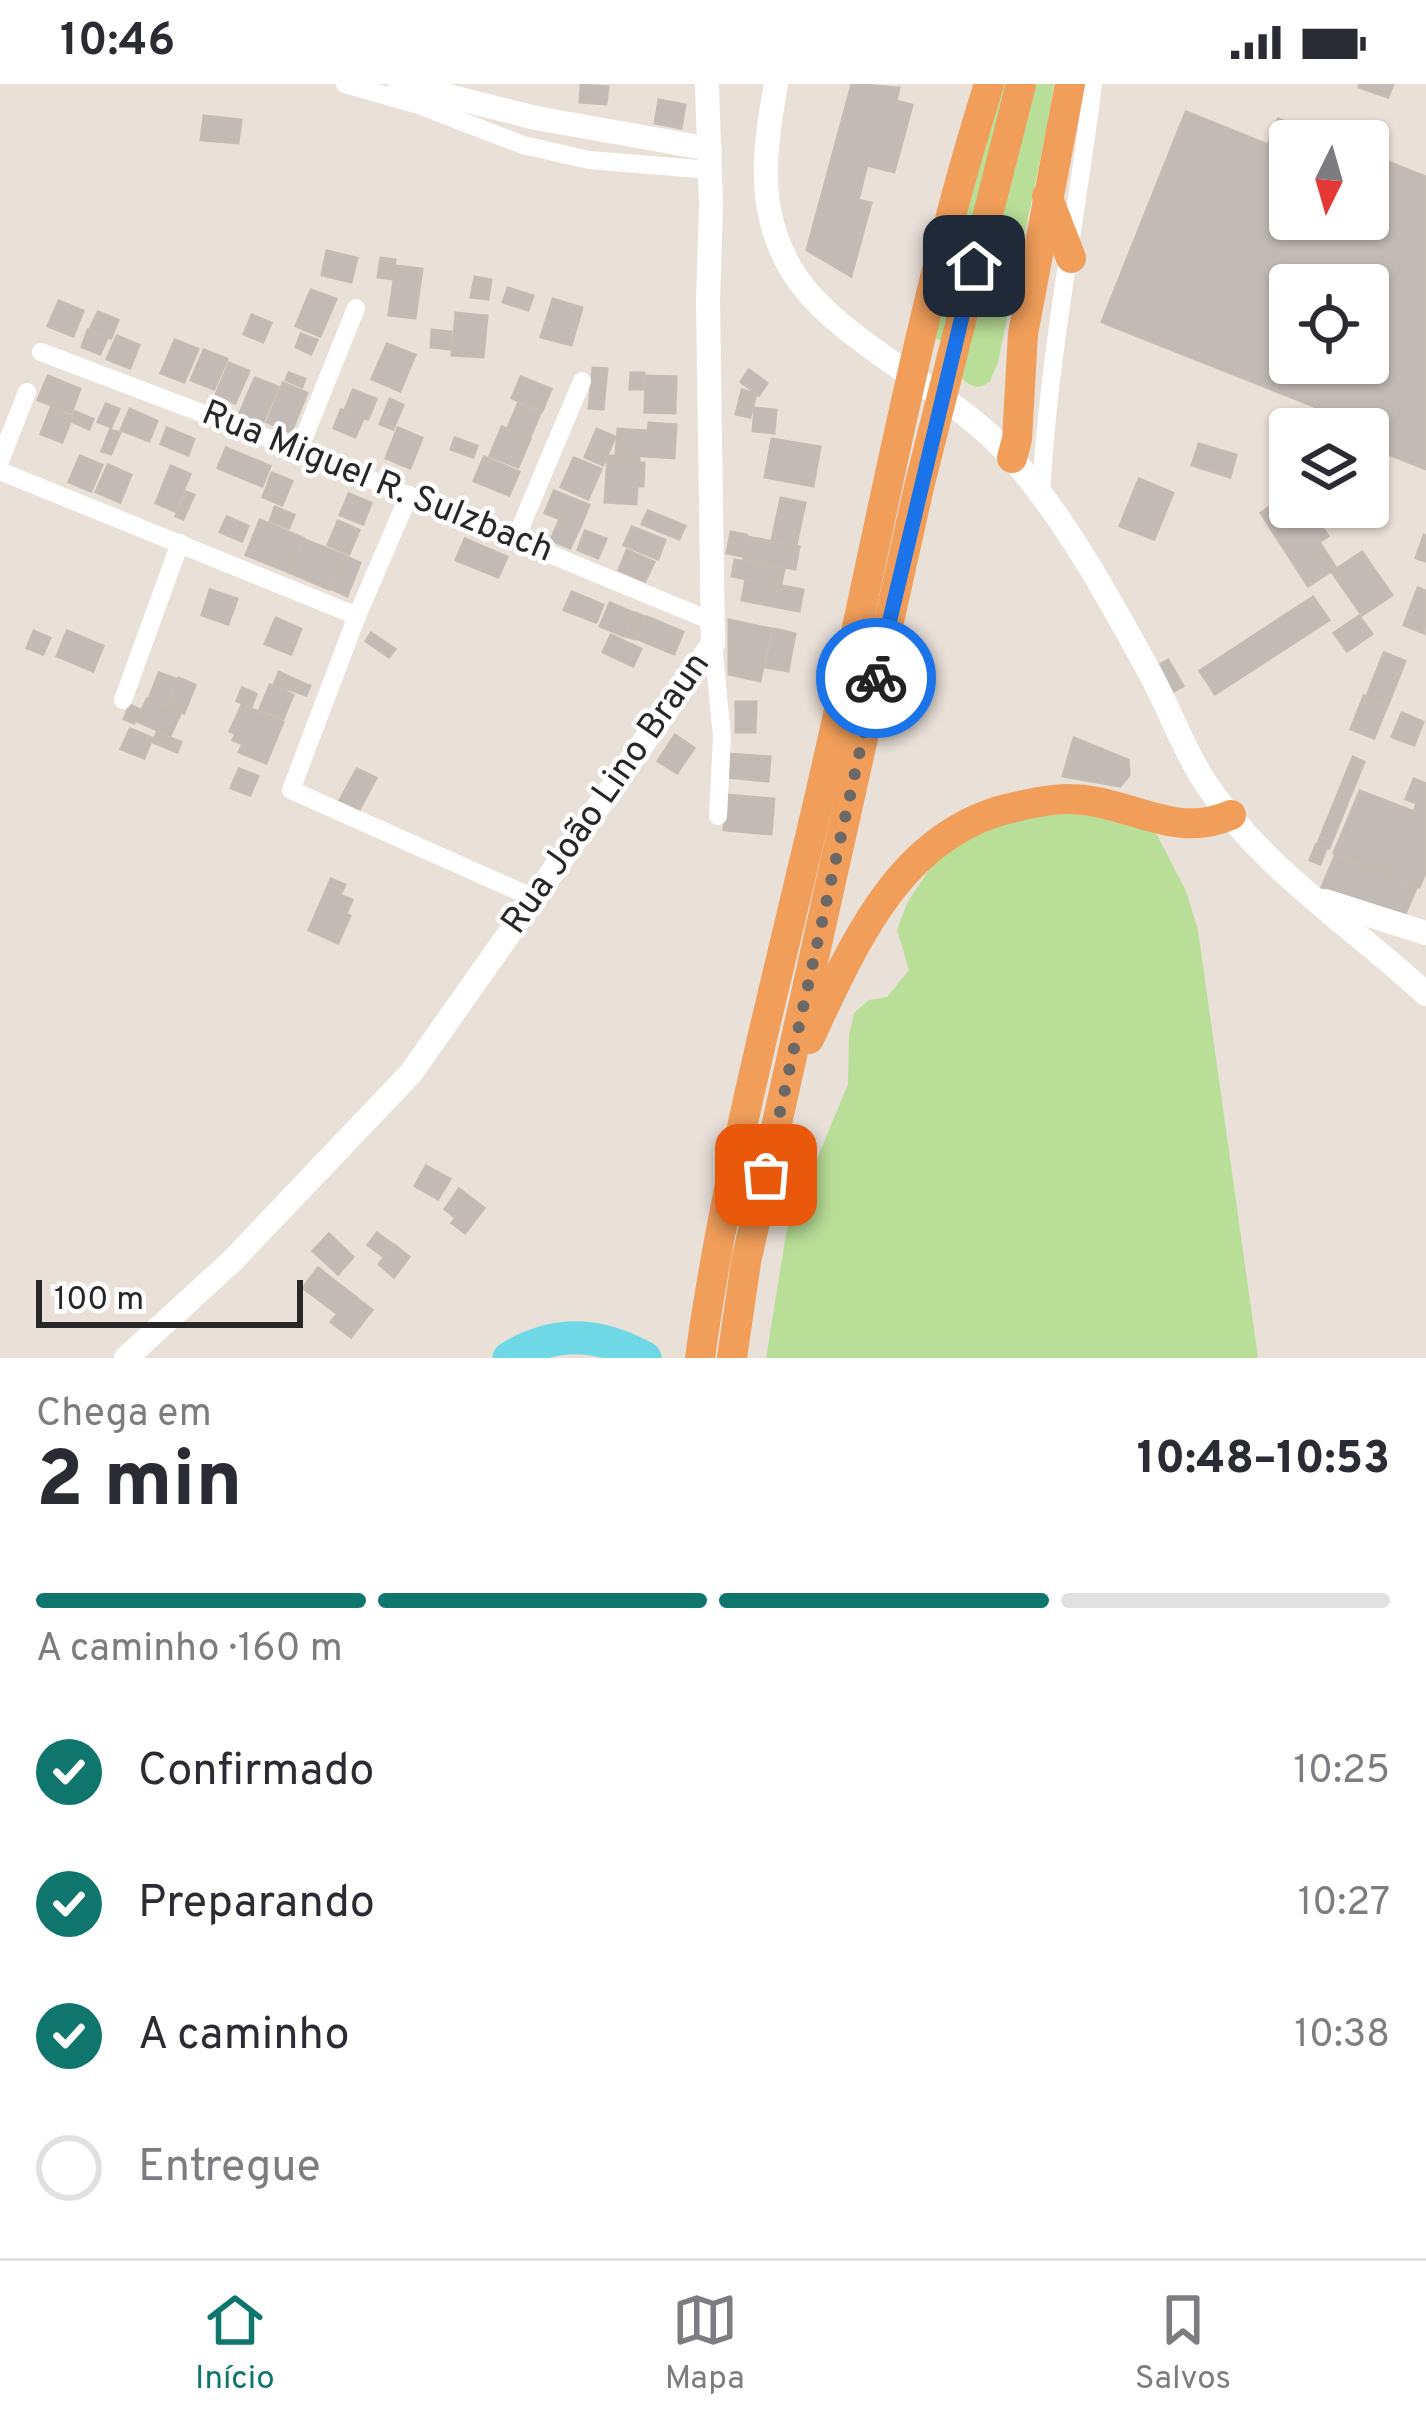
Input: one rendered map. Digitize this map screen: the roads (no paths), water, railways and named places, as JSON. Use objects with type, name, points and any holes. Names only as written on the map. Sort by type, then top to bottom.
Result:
[{"type":"highway","points":[[974,84],[976,126]]},
{"type":"highway","points":[[732,1358],[746,1262],[786,1088],[905,482],[923,335],[989,84]]},
{"type":"highway","points":[[700,1358],[714,1256],[905,482],[954,343],[1021,84]]},
{"type":"highway","points":[[1012,458],[1023,334],[1070,84]]},
{"type":"highway","points":[[1046,196],[1071,258]]},
{"type":"highway","points":[[786,1088],[862,930],[921,852],[958,827],[1000,810],[1070,796],[1175,824],[1239,826]]},
{"type":"street","points":[[345,84],[419,105],[523,145],[567,155],[710,159]]},
{"type":"street","points":[[400,84],[710,159]]},
{"type":"street","name":"Rua João Lino Braun","points":[[126,1358],[232,1262],[411,1073],[711,632],[707,84]]},
{"type":"street","points":[[776,84],[763,175],[767,214],[794,274],[862,339],[952,401],[1012,458],[1042,496],[1151,674],[1203,779],[1239,826],[1426,994]]},
{"type":"street","points":[[1042,496],[1058,319],[1071,258],[1093,84]]},
{"type":"street","points":[[299,449],[356,308]]},
{"type":"street","name":"Rua Miguel R. Sulzbach","points":[[41,352],[299,449],[516,538],[711,632]]},
{"type":"street","points":[[516,538],[582,381]]},
{"type":"street","points":[[0,461],[26,392]]},
{"type":"street","points":[[0,471],[357,616]]},
{"type":"street","points":[[409,495],[357,616],[292,790],[534,898]]},
{"type":"street","points":[[123,700],[180,544]]},
{"type":"street","points":[[711,632],[722,736],[718,816]]},
{"type":"street","points":[[1317,898],[1426,933]]},
{"type":"waterway","points":[[509,1358],[543,1343],[577,1338],[610,1343],[645,1358]]}]
